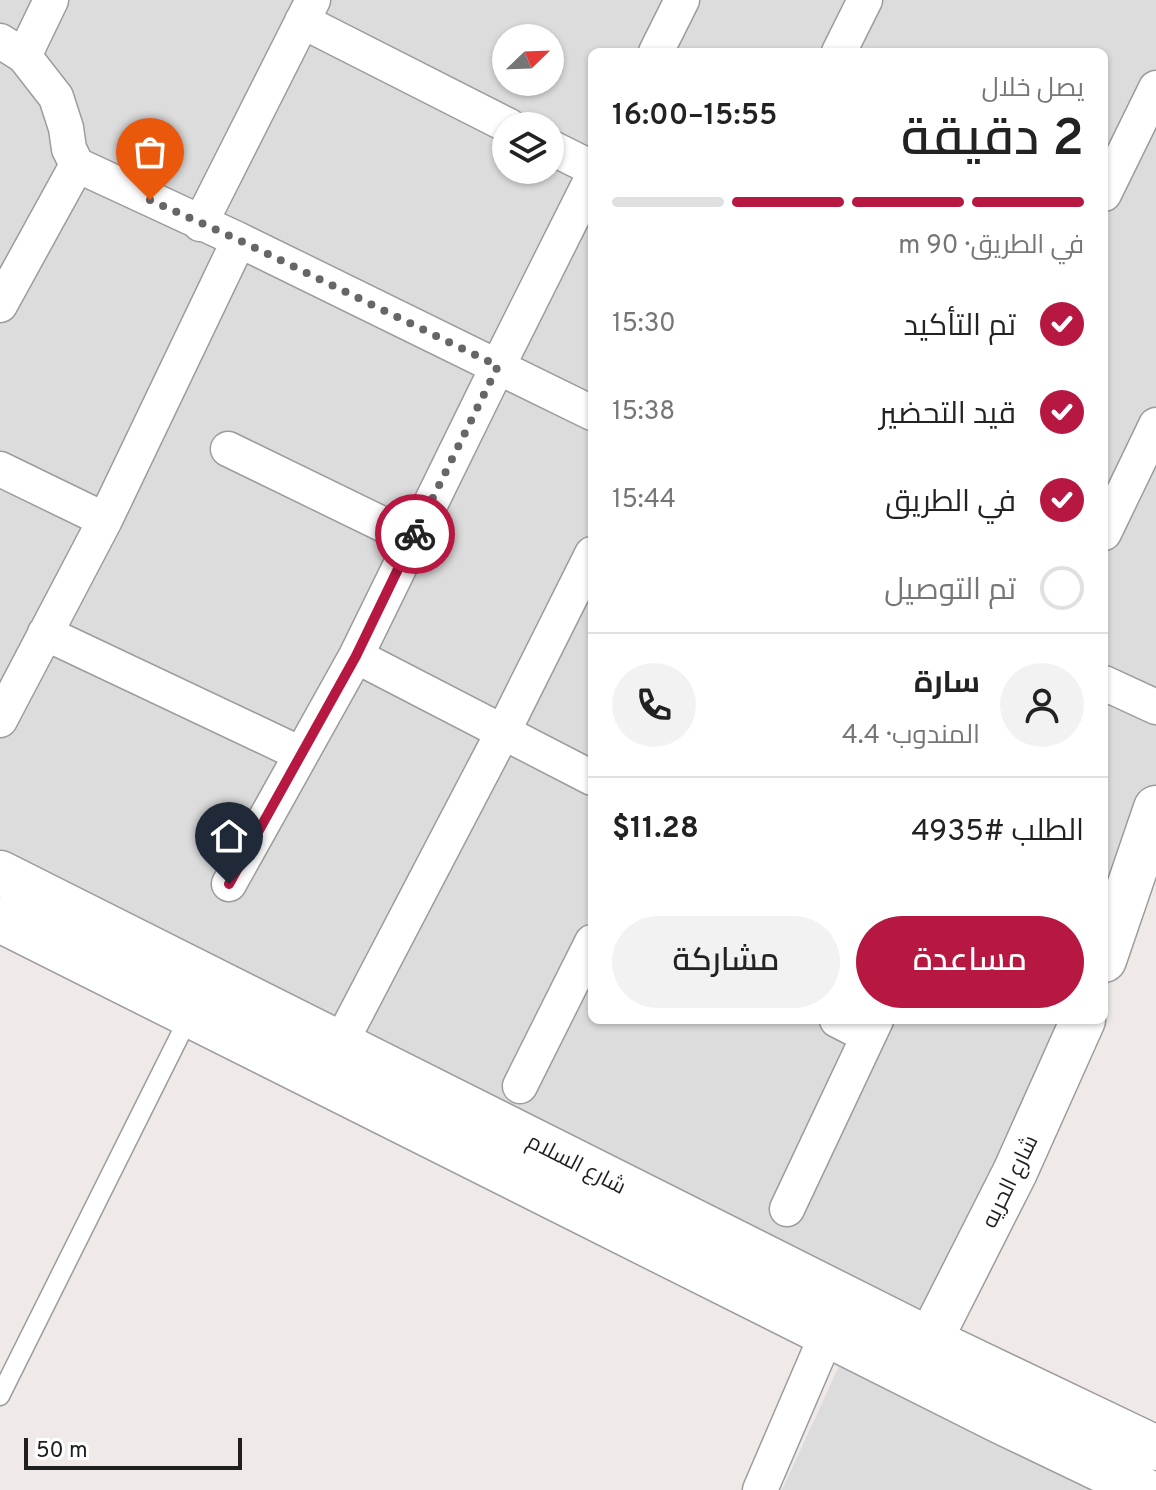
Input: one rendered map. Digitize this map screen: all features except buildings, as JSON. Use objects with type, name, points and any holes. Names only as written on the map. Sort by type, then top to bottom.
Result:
[{"type":"street","points":[[51,0],[12,48],[56,97],[69,149],[77,165],[239,240],[588,411]]},
{"type":"street","points":[[658,48],[682,0]]},
{"type":"street","points":[[849,48],[865,0]]},
{"type":"street","points":[[200,224],[307,10],[492,116]]},
{"type":"street","points":[[1108,180],[1156,88]]},
{"type":"street","points":[[564,154],[588,166]]},
{"type":"street","points":[[1,301],[77,165]]},
{"type":"street","points":[[229,884],[356,656],[588,186]]},
{"type":"street","points":[[0,720],[105,520],[239,240]]},
{"type":"street","points":[[1108,525],[1156,425]]},
{"type":"street","points":[[228,449],[413,539]]},
{"type":"street","points":[[0,469],[105,520]]},
{"type":"street","points":[[340,1044],[588,562]]},
{"type":"street","points":[[45,633],[301,754]]},
{"type":"street","points":[[356,656],[588,776]]},
{"type":"street","points":[[1108,685],[1156,707]]},
{"type":"street","points":[[1108,948],[1156,808]]},
{"type":"street","name":"شارع السلام","points":[[0,873],[930,1340],[1156,1448]]},
{"type":"street","name":"شارع السلام","points":[[0,920],[1000,1421],[1144,1490]]},
{"type":"street","points":[[520,1086],[588,950]]},
{"type":"street","name":"شارع الحريه","points":[[930,1340],[1015,1172],[1081,1024]]},
{"type":"street","points":[[787,1209],[872,1028]]},
{"type":"street","points":[[760,1490],[827,1334]]},
{"type":"lane","points":[[0,1396],[190,1015]]},
{"type":"shaded area","points":[[0,0],[1156,0],[1156,834],[1129,938],[1108,986],[1108,48],[588,48],[588,1024],[1091,1024],[934,1381],[1156,1490],[782,1490],[850,1342],[0,915]]},
{"type":"way so far","points":[[150,200],[498,366],[415,534]]},
{"type":"route","points":[[229,884],[356,656],[415,534]]}]
